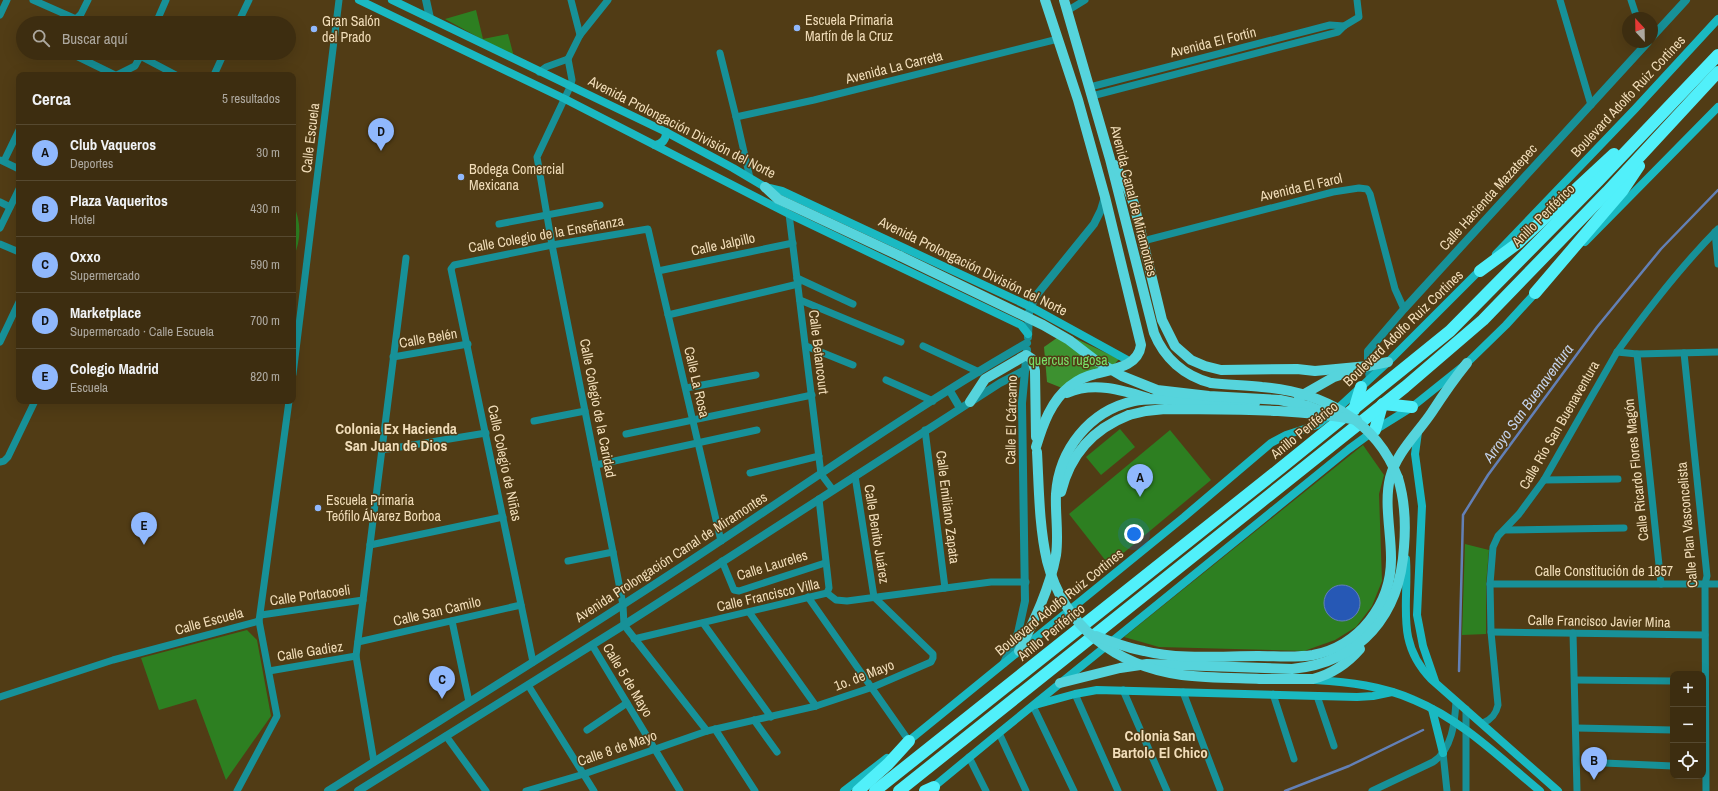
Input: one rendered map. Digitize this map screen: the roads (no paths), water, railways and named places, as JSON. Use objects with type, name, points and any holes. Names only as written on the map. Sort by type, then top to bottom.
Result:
[{"type":"highway","name":"Anillo Periférico","points":[[875,791],[1355,415],[1450,331],[1718,55]]},
{"type":"highway","name":"Anillo Periférico","points":[[899,791],[1383,405],[1483,320],[1607,192],[1718,72]]},
{"type":"highway","points":[[1480,271],[1518,243],[1589,176],[1672,103]]},
{"type":"highway","points":[[1535,293],[1629,182],[1645,151]]},
{"type":"highway","points":[[1334,414],[1355,415],[1361,387]]},
{"type":"highway","points":[[1375,430],[1383,405],[1412,407]]},
{"type":"highway","points":[[858,791],[888,764],[909,741]]},
{"type":"main road","name":"Avenida Prolongación División del Norte","points":[[359,0],[565,99],[789,214],[1021,325],[1028,334]]},
{"type":"main road","name":"Avenida Prolongación División del Norte","points":[[392,0],[670,134],[764,187],[782,191],[1031,307],[1131,362]]},
{"type":"main road","name":"Avenida Canal de Miramontes","points":[[1045,0],[1076,94],[1105,197],[1141,341],[1139,353],[1131,362]]},
{"type":"main road","name":"Avenida Canal de Miramontes","points":[[1064,0],[1110,159],[1152,326],[1157,340],[1169,359],[1182,370],[1197,379],[1211,383],[1263,387],[1297,393],[1355,415],[1382,447],[1396,470],[1404,500],[1405,535],[1402,570],[1396,592],[1388,610],[1373,631]]},
{"type":"main road","name":"Boulevard Adolfo Ruiz Cortines","points":[[844,791],[909,741],[1184,517],[1271,443],[1286,435],[1317,425],[1334,414],[1480,271],[1636,109],[1718,19]]},
{"type":"main road","points":[[511,73],[516,72],[519,69],[518,61]]},
{"type":"main road","points":[[528,81],[526,73],[530,70],[536,70]]},
{"type":"main road","points":[[1087,632],[1120,645],[1145,652],[1176,655],[1304,656],[1326,652],[1355,636],[1371,619],[1384,594],[1391,568],[1388,492],[1390,478],[1400,457],[1450,383],[1467,363],[1506,325],[1535,293],[1718,107]]},
{"type":"main road","points":[[655,145],[660,144],[670,134]]},
{"type":"main road","points":[[664,150],[666,141],[670,134]]},
{"type":"main road","points":[[1110,159],[1122,177],[1131,195],[1160,311],[1166,330],[1180,351],[1197,363],[1221,370],[1297,369],[1315,371],[1368,366]]},
{"type":"main road","points":[[764,187],[778,199],[1043,325],[1069,340],[1095,360],[1122,376],[1157,390],[1209,396],[1280,400],[1308,406],[1334,414]]},
{"type":"main road","points":[[1006,318],[1016,309],[1016,300]]},
{"type":"main road","points":[[970,402],[985,379],[1026,355],[1032,359],[1035,371],[1036,450],[1044,540],[1053,582],[1061,600],[1073,617],[1087,632],[1107,648],[1146,668],[1182,675],[1260,679],[1313,679],[1361,684],[1392,692],[1416,700],[1455,722],[1540,791]]},
{"type":"main road","points":[[1036,450],[1045,420],[1054,402],[1064,391],[1077,382],[1090,376],[1112,370],[1131,362]]},
{"type":"main road","points":[[1019,651],[1038,609],[1054,564],[1057,543],[1056,495],[1061,466],[1068,449],[1077,436],[1098,418],[1116,407],[1134,401],[1154,399],[1270,404],[1298,397],[1342,374],[1388,362]]},
{"type":"main road","points":[[931,790],[1060,683],[1375,430],[1412,407],[1467,363]]},
{"type":"main road","points":[[1054,402],[1072,391],[1095,386],[1121,390],[1154,399]]},
{"type":"main road","points":[[1056,515],[1068,470],[1077,455],[1098,431],[1129,415],[1165,409],[1279,411],[1334,414]]},
{"type":"main road","points":[[1418,431],[1415,454],[1422,506],[1417,616],[1423,646],[1436,684]]},
{"type":"main road","points":[[1404,547],[1407,585],[1406,630],[1418,662],[1427,675],[1436,684],[1483,723],[1558,791]]},
{"type":"main road","points":[[1060,683],[1120,668],[1147,664],[1292,669],[1302,668],[1321,664],[1341,656],[1360,644],[1373,631]]},
{"type":"main road","points":[[1313,679],[1327,674],[1341,666],[1356,653],[1373,631]]},
{"type":"main road","points":[[1033,706],[1075,694],[1097,690],[1365,697],[1392,692]]},
{"type":"main road","points":[[1432,709],[1443,752]]},
{"type":"street","points":[[0,16],[7,0]]},
{"type":"street","points":[[33,0],[69,16]]},
{"type":"street","points":[[79,16],[88,0]]},
{"type":"street","points":[[159,16],[166,0]]},
{"type":"street","points":[[241,16],[249,0]]},
{"type":"street","name":"Calle Escuela","points":[[296,350],[339,0]]},
{"type":"street","points":[[426,0],[430,18]]},
{"type":"street","points":[[571,0],[580,35]]},
{"type":"street","points":[[570,86],[572,80],[568,59],[580,35],[608,0]]},
{"type":"street","points":[[1067,11],[1085,0]]},
{"type":"street","name":"Avenida El Fortín","points":[[1091,91],[1338,32],[1344,26],[1360,18],[1357,0]]},
{"type":"street","points":[[1560,0],[1591,105]]},
{"type":"street","points":[[1631,0],[1635,12]]},
{"type":"street","points":[[1658,30],[1686,0]]},
{"type":"street","name":"Avenida La Carreta","points":[[736,117],[814,100],[1058,39]]},
{"type":"street","name":"Calle Hacienda Mazatepec","points":[[1370,378],[1368,351],[1404,309],[1642,48]]},
{"type":"street","points":[[720,53],[750,178]]},
{"type":"street","points":[[536,70],[568,59]]},
{"type":"street","points":[[85,60],[110,72]]},
{"type":"street","points":[[122,72],[135,66],[138,60]]},
{"type":"street","points":[[150,60],[171,72]]},
{"type":"street","points":[[215,72],[221,60]]},
{"type":"street","name":"Calle Colegio de la Caridad","points":[[570,86],[537,157],[552,245],[623,605],[624,625]]},
{"type":"street","points":[[16,135],[2,160],[16,167]]},
{"type":"street","name":"Avenida El Farol","points":[[1143,241],[1333,192],[1359,188],[1367,189],[1370,194],[1395,289],[1404,309]]},
{"type":"street","points":[[0,228],[16,195]]},
{"type":"street","name":"Calle El Cárcamo","points":[[1004,663],[1014,644],[1021,622],[1025,601],[1026,582],[1022,403],[1028,320],[1031,307],[1040,290],[1094,224],[1101,210],[1105,197]]},
{"type":"street","points":[[0,202],[10,207]]},
{"type":"street","points":[[499,224],[600,205]]},
{"type":"street","name":"Calle Betancourt","points":[[789,214],[821,474],[832,490]]},
{"type":"street","name":"Calle Colegio de la Enseñanza","points":[[451,269],[454,265],[459,263],[552,245],[648,229]]},
{"type":"street","name":"Calle La Rosa","points":[[648,229],[721,541]]},
{"type":"street","points":[[1716,230],[1718,264]]},
{"type":"street","name":"Calle Río San Buenaventura","points":[[1483,723],[1490,720],[1496,712],[1498,705],[1491,632],[1490,584],[1493,547],[1498,536],[1531,499],[1544,480],[1617,352],[1656,298],[1716,230]]},
{"type":"street","name":"Calle Jalpillo","points":[[658,271],[793,243]]},
{"type":"street","points":[[0,244],[16,251]]},
{"type":"street","points":[[374,762],[356,656],[406,258]]},
{"type":"street","name":"Calle Colegio de Niñas","points":[[451,269],[468,344],[533,662]]},
{"type":"street","points":[[668,315],[798,281],[853,304]]},
{"type":"street","points":[[800,300],[901,342]]},
{"type":"street","points":[[0,342],[16,308]]},
{"type":"street","name":"Avenida Prolongación Canal de Miramontes","points":[[328,791],[623,605],[821,474],[979,372],[1027,343]]},
{"type":"street","name":"Calle Belén","points":[[393,357],[468,344]]},
{"type":"street","points":[[806,346],[852,365]]},
{"type":"street","points":[[923,346],[979,372]]},
{"type":"street","points":[[1617,352],[1637,354],[1718,352]]},
{"type":"street","name":"Calle Plan Vasconcelista","points":[[1684,353],[1707,576],[1705,584],[1704,671]]},
{"type":"street","name":"Calle Ricardo Flores Magón","points":[[1637,354],[1661,584]]},
{"type":"street","points":[[358,791],[624,625],[925,430],[1000,383],[1025,370]]},
{"type":"street","points":[[686,388],[756,374]]},
{"type":"street","points":[[886,380],[934,401]]},
{"type":"street","points":[[950,391],[960,408]]},
{"type":"street","points":[[626,434],[812,395]]},
{"type":"street","points":[[0,462],[4,461],[8,457],[34,404]]},
{"type":"street","name":"Calle Escuela","points":[[0,697],[113,660],[260,618],[289,404]]},
{"type":"street","points":[[534,421],[585,411]]},
{"type":"street","points":[[596,465],[699,444],[757,430]]},
{"type":"street","name":"Calle Emiliano Zapata","points":[[925,430],[945,588]]},
{"type":"street","points":[[382,450],[486,433]]},
{"type":"street","points":[[750,473],[819,456]]},
{"type":"street","name":"Calle Benito Juárez","points":[[855,476],[874,597]]},
{"type":"street","points":[[1544,480],[1618,479]]},
{"type":"street","points":[[819,499],[829,588],[827,593]]},
{"type":"street","points":[[370,545],[503,518]]},
{"type":"street","points":[[1504,530],[1624,528]]},
{"type":"street","points":[[568,561],[613,552]]},
{"type":"street","name":"Calle Laureles","points":[[722,561],[731,586],[734,590],[739,591],[825,563]]},
{"type":"street","name":"Calle Francisco Villa","points":[[634,638],[827,593],[836,600],[847,601],[991,582],[1026,582]]},
{"type":"street","name":"Calle Constitución de 1857","points":[[1490,584],[1718,584]]},
{"type":"street","points":[[808,597],[873,687],[909,741]]},
{"type":"street","name":"1o. de Mayo","points":[[716,729],[816,706],[873,687],[931,662],[934,654],[874,597]]},
{"type":"street","name":"Calle Portacoeli","points":[[260,618],[364,600]]},
{"type":"street","name":"Calle San Camilo","points":[[358,642],[521,605]]},
{"type":"street","points":[[749,612],[816,706]]},
{"type":"street","points":[[237,791],[277,716],[260,618]]},
{"type":"street","points":[[452,621],[469,702]]},
{"type":"street","points":[[703,623],[771,717]]},
{"type":"street","points":[[624,625],[707,731]]},
{"type":"street","name":"Calle Francisco Javier Mina","points":[[1491,632],[1705,635]]},
{"type":"street","points":[[1573,633],[1577,791]]},
{"type":"street","name":"Calle 5 de Mayo","points":[[592,645],[680,791]]},
{"type":"street","name":"Calle Gadiez","points":[[269,671],[356,656]]},
{"type":"street","points":[[1575,680],[1670,681]]},
{"type":"street","points":[[528,685],[594,791]]},
{"type":"street","points":[[1123,690],[1167,791]]},
{"type":"street","points":[[1183,692],[1220,789]]},
{"type":"street","points":[[1075,694],[1118,791]]},
{"type":"street","points":[[1273,694],[1294,759]]},
{"type":"street","points":[[1317,696],[1334,746]]},
{"type":"street","points":[[1372,791],[1433,762],[1443,752],[1455,722],[1456,701]]},
{"type":"street","points":[[586,730],[627,702]]},
{"type":"street","points":[[1033,706],[1074,791]]},
{"type":"street","points":[[1466,709],[1466,791]]},
{"type":"street","points":[[754,720],[777,752]]},
{"type":"street","points":[[1576,728],[1670,730]]},
{"type":"street","points":[[716,729],[755,791]]},
{"type":"street","name":"Calle 8 de Mayo","points":[[526,791],[584,774],[716,729]]},
{"type":"street","points":[[999,733],[1026,791]]},
{"type":"street","points":[[446,736],[486,791]]},
{"type":"street","points":[[1443,752],[1447,791]]},
{"type":"street","points":[[969,757],[986,791]]},
{"type":"street","points":[[1604,763],[1670,766]]},
{"type":"street","name":"Calle Plan Vasconcelista","points":[[1706,779],[1706,791]]},
{"type":"water","points":[[1346,585],[1355,590],[1359,596],[1359,610],[1355,616],[1346,621],[1338,621],[1329,616],[1325,610],[1324,599],[1329,590],[1335,586]]},
{"type":"waterway","name":"Arroyo San Buenaventura","points":[[1459,671],[1463,515],[1488,475],[1597,327],[1661,249],[1718,190]]},
{"type":"waterway","name":"Arroyo San Buenaventura","points":[[1285,791],[1349,766],[1423,730]]},
{"type":"place","name":"Escuela Primaria Martín de la Cruz","points":[[797,28]]},
{"type":"place","name":"Gran Salón del Prado","points":[[314,29]]},
{"type":"place","name":"Marketplace","points":[[381,151]]},
{"type":"place","name":"Bodega Comercial Mexicana","points":[[461,177]]},
{"type":"place","name":"Club Vaqueros","points":[[1140,497]]},
{"type":"place","name":"Escuela Primaria Teófilo Álvarez Borboa","points":[[318,508]]},
{"type":"place","name":"Colegio Madrid","points":[[144,545]]},
{"type":"place","name":"Oxxo","points":[[442,699]]},
{"type":"place","name":"Plaza Vaqueritos","points":[[1594,780]]},
{"type":"district","name":"Colonia Ex Hacienda San Juan de Dios","points":[[396,436]]},
{"type":"district","name":"Colonia San Bartolo El Chico","points":[[1160,744]]},
{"type":"park label","name":"quercus rugosa","points":[[1068,360]]}]
